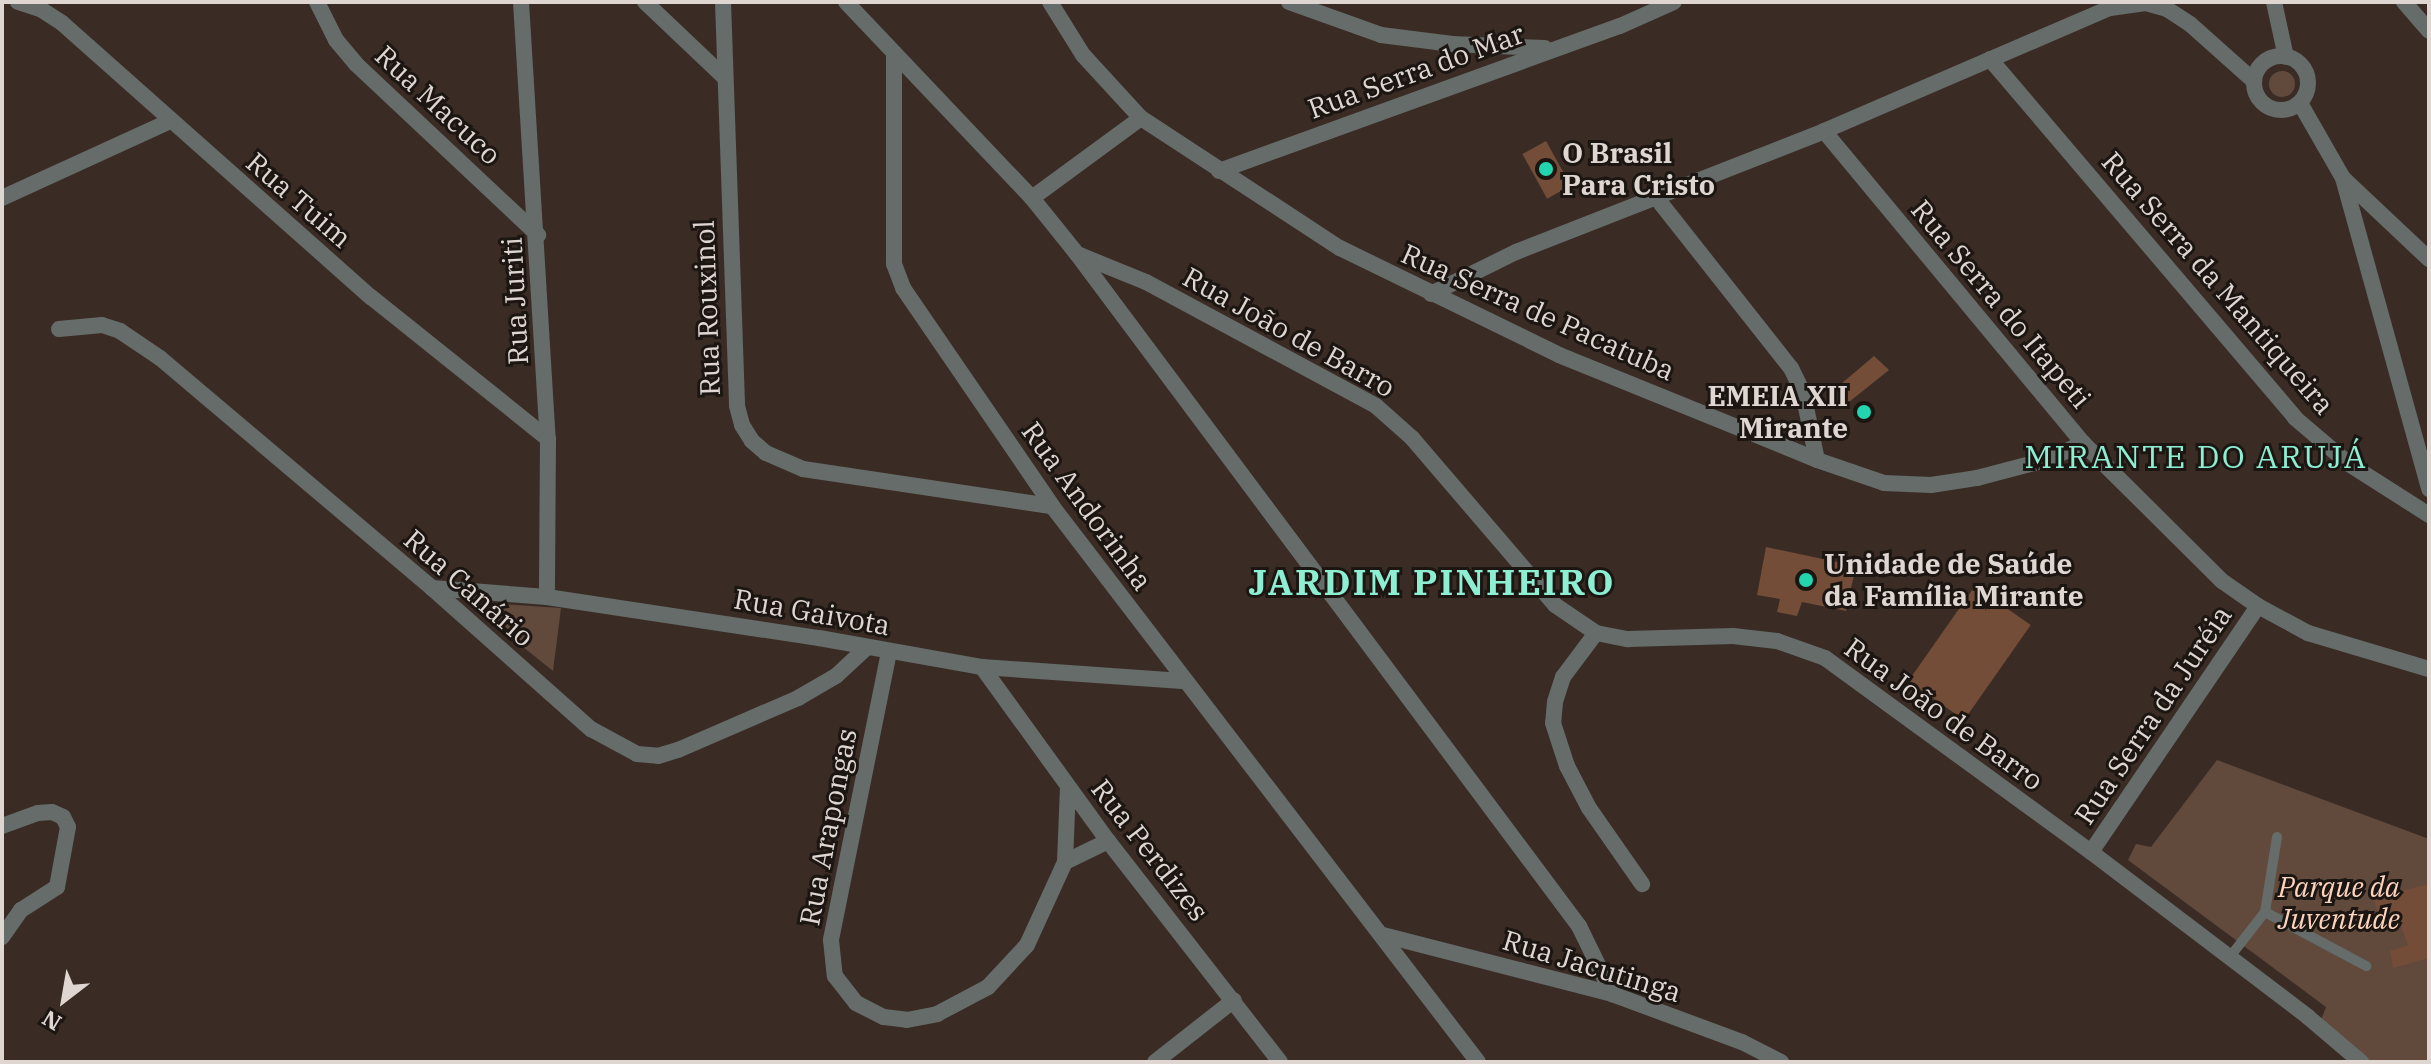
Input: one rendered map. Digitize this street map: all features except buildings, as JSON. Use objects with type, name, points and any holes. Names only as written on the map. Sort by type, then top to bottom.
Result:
[{"type":"street","name":"Rua Tuim","points":[[18,2],[42,10],[62,23],[371,297],[548,439]]},
{"type":"street","name":"Rua Macuco","points":[[317,2],[336,40],[356,64],[538,235]]},
{"type":"street","name":"Rua Juriti","points":[[521,2],[538,235],[548,439],[547,597]]},
{"type":"street","points":[[645,2],[724,77]]},
{"type":"street","name":"Rua Rouxinol","points":[[723,2],[737,406],[742,425],[752,441],[766,453],[803,469],[1052,506]]},
{"type":"street","points":[[846,2],[1032,198],[1077,254],[1579,926],[1612,994]]},
{"type":"street","name":"Rua Serra de Pacatuba","points":[[1050,2],[1083,55],[1141,118],[1340,248],[1559,355],[1817,460],[1884,483],[1931,485],[2020,466],[2083,443]]},
{"type":"street","points":[[1289,2],[1381,35],[1452,44],[1555,48]]},
{"type":"street","name":"Rua Serra do Mar","points":[[1219,171],[1674,2]]},
{"type":"street","points":[[2274,2],[2286,57]]},
{"type":"street","points":[[2404,2],[2429,31]]},
{"type":"street","points":[[1431,294],[1516,252],[1824,131],[2110,8],[2146,3],[2167,9],[2190,24],[2254,81]]},
{"type":"street","name":"Rua Andorinha","points":[[894,53],[894,264],[897,277],[911,302],[1052,506],[1183,681],[1383,935],[1478,1062]]},
{"type":"street","points":[[2286,57],[2300,65],[2308,80],[2300,103],[2286,110],[2269,108],[2257,97],[2254,81],[2261,65],[2268,59],[2286,57]]},
{"type":"street","name":"Rua Serra da Mantiqueira","points":[[1990,59],[2295,418],[2349,464],[2429,515]]},
{"type":"street","points":[[2300,103],[2343,178],[2428,479]]},
{"type":"street","points":[[1032,198],[1141,118]]},
{"type":"street","points":[[2,198],[170,121]]},
{"type":"street","name":"Rua Serra do Itapeti","points":[[1824,131],[2083,443],[2177,540],[2222,581],[2258,606],[2308,633],[2429,669]]},
{"type":"street","points":[[2343,178],[2429,259]]},
{"type":"street","points":[[1655,196],[1791,368],[1803,393],[1817,460]]},
{"type":"street","name":"Rua João de Barro","points":[[1077,254],[1146,282],[1376,406],[1412,438],[1555,605],[1596,633],[1628,639],[1733,636],[1777,641],[1825,658],[2091,852],[2361,1062]]},
{"type":"street","name":"Rua Canário","points":[[59,329],[102,325],[141,344],[432,588],[591,729],[637,754],[658,756],[678,750],[798,698],[836,676],[866,648]]},
{"type":"street","name":"Rua Gaivota","points":[[432,588],[547,597],[982,667],[1183,681]]},
{"type":"street","name":"Rua Serra da Juréia","points":[[2091,852],[2258,606]]},
{"type":"street","points":[[1596,633],[1563,677],[1555,702],[1553,723],[1567,766],[1589,808],[1642,884]]},
{"type":"street","name":"Rua Arapongas","points":[[889,652],[831,940],[835,976],[856,1003],[884,1017],[907,1020],[937,1014],[988,987],[1027,945],[1065,862],[1068,787]]},
{"type":"street","name":"Rua Perdizes","points":[[982,667],[1108,841],[1280,1062]]},
{"type":"street","points":[[2,826],[38,813],[52,812],[63,817],[68,827],[57,887],[21,910],[2,937]]},
{"type":"street","points":[[1065,862],[1108,841]]},
{"type":"street","name":"Rua Jacutinga","points":[[1383,935],[1612,994],[1742,1042],[1781,1062]]},
{"type":"street","points":[[1155,1062],[1234,1000]]},
{"type":"lane","points":[[2229,958],[2265,912],[2277,837]]},
{"type":"lane","points":[[2265,912],[2366,966]]},
{"type":"green space","points":[[2282,71],[2291,75],[2295,84],[2291,93],[2282,97],[2273,93],[2269,84],[2273,75]]},
{"type":"green space","points":[[484,603],[561,608],[553,671],[477,610]]},
{"type":"green space","name":"Parque da Juventude","points":[[2217,760],[2429,839],[2429,1062],[2371,1062],[2321,1020],[2326,1007],[2128,860],[2136,844],[2151,847]]},
{"type":"place","name":"O Brasil Para Cristo","points":[[1546,169]]},
{"type":"place","name":"EMEIA XII Mirante","points":[[1864,412]]},
{"type":"place","name":"Unidade de Saúde da Família Mirante","points":[[1806,580]]},
{"type":"district","name":"MIRANTE DO ARUJÁ","points":[[2196,456]]},
{"type":"district","name":"JARDIM PINHEIRO","points":[[1432,582]]}]
